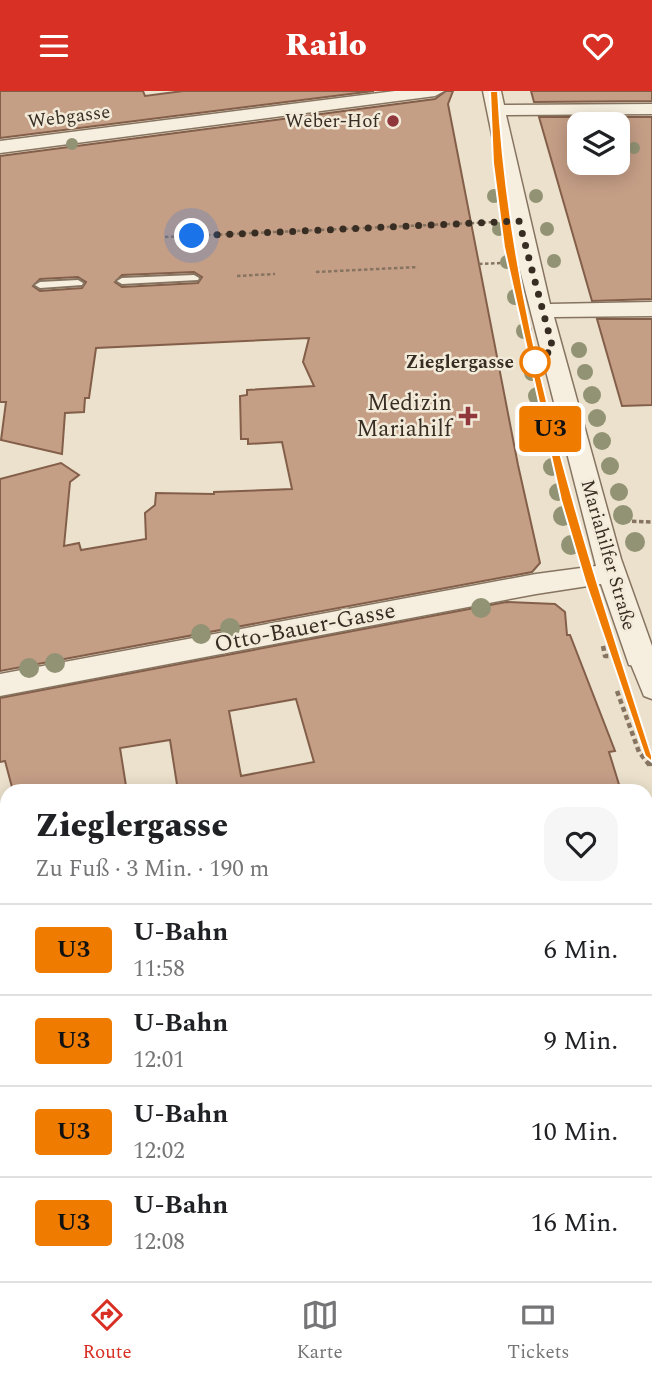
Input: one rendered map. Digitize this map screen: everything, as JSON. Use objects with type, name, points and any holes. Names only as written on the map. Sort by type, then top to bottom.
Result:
[{"type":"street","name":"Webgasse","points":[[0,147],[435,91]]},
{"type":"street","points":[[493,101],[652,109]]},
{"type":"street","name":"Mariahilfer Straße","points":[[493,101],[519,221],[611,573],[645,657],[652,690]]},
{"type":"street","points":[[543,311],[652,309]]},
{"type":"street","name":"Otto-Bauer-Gasse","points":[[0,685],[522,587],[611,573]]},
{"type":"lane","points":[[122,281],[194,278]]},
{"type":"lane","points":[[40,285],[78,283]]},
{"type":"path","points":[[165,237],[519,221]]},
{"type":"path","points":[[316,272],[418,267]]},
{"type":"path","points":[[237,276],[275,274]]},
{"type":"path","points":[[603,646],[605,656]]},
{"type":"path","points":[[617,691],[639,752],[652,768]]},
{"type":"path","points":[[632,702],[652,768]]},
{"type":"building","points":[[0,91],[143,91],[145,96],[183,91],[374,91],[0,138]]},
{"type":"building","points":[[446,91],[453,91],[448,104],[518,465],[540,563],[532,572],[0,671],[0,479],[61,463],[79,475],[70,482],[64,546],[79,543],[81,550],[146,539],[145,513],[155,505],[156,493],[214,494],[292,489],[282,442],[248,444],[248,439],[241,439],[240,396],[247,395],[247,390],[314,386],[303,362],[309,338],[96,348],[89,398],[85,398],[84,412],[65,413],[62,454],[1,440],[6,402],[0,402],[0,156],[435,99]],"holes":[[[194,272],[202,277],[198,283],[122,287],[115,282],[122,275]],[[78,277],[86,282],[82,288],[40,291],[33,286],[40,279]]]},
{"type":"building","points":[[531,91],[652,91],[652,101],[534,102]]},
{"type":"building","points":[[539,117],[567,117],[567,175],[630,175],[630,117],[652,117],[652,299],[592,301]]},
{"type":"building","points":[[597,319],[652,319],[652,405],[622,406]]},
{"type":"building","points":[[506,602],[555,604],[565,612],[567,635],[570,635],[615,751],[609,752],[619,784],[177,784],[170,740],[120,748],[126,784],[11,784],[5,761],[0,762],[0,698]],"holes":[[[296,699],[314,762],[241,776],[229,711]]]},
{"type":"metro line","name":"U3","points":[[494,91],[502,206],[509,247],[566,500],[652,756]]},
{"type":"place","name":"Weber-Hof","points":[[393,121]]},
{"type":"place","name":"Zieglergasse","points":[[535,362]]},
{"type":"place","name":"Medizin Mariahilf","points":[[468,416]]},
{"type":"route","points":[[192,236],[519,221],[553,349],[535,362]]}]
